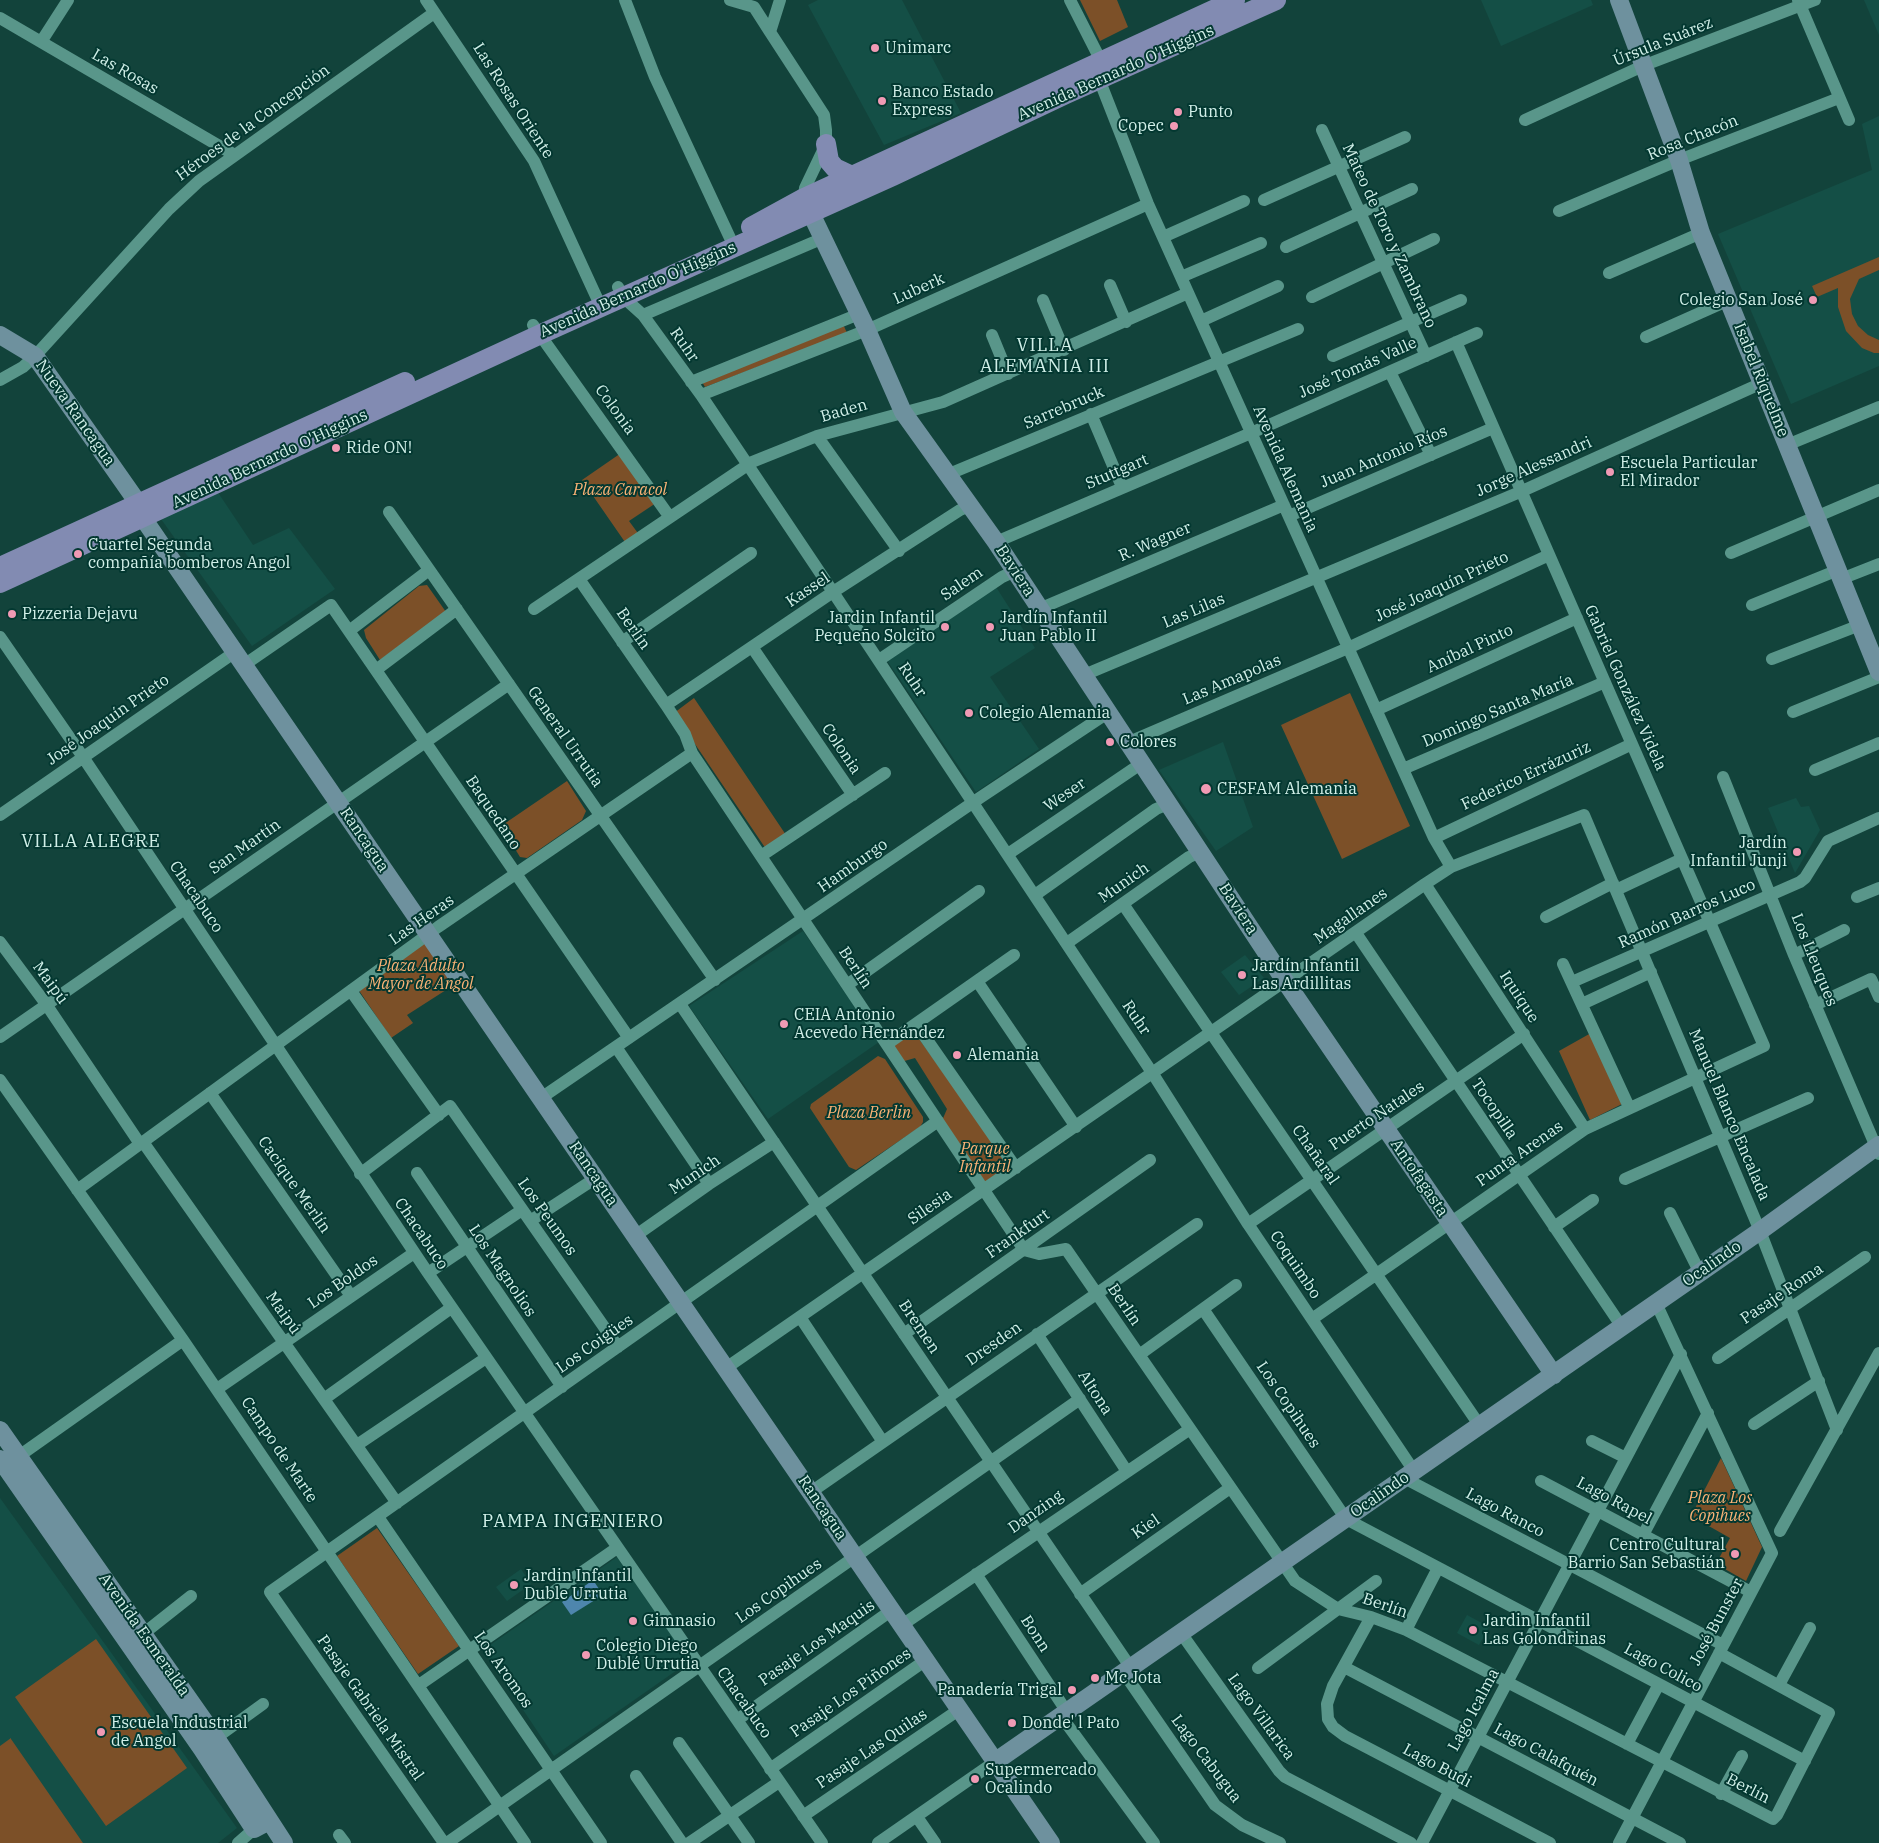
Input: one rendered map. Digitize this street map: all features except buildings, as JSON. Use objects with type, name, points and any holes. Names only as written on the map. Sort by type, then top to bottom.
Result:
[{"type":"main road","name":"Avenida Bernardo O'Higgins","points":[[0,583],[140,511],[599,302],[1100,70],[1235,0]]},
{"type":"main road","name":"Avenida Bernardo O'Higgins","points":[[1100,70],[1276,0]]},
{"type":"main road","name":"Avenida Bernardo O'Higgins","points":[[620,292],[730,238],[807,205],[852,176],[952,139]]},
{"type":"main road","points":[[826,144],[829,161],[835,168],[852,176]]},
{"type":"main road","name":"Avenida Bernardo O'Higgins","points":[[0,567],[140,511]]},
{"type":"street","points":[[41,42],[68,0]]},
{"type":"street","name":"Las Rosas Oriente","points":[[426,0],[534,162],[599,302]]},
{"type":"street","points":[[625,0],[655,77],[730,238]]},
{"type":"street","points":[[730,0],[754,8],[824,115],[826,144],[805,188],[807,205]]},
{"type":"street","points":[[770,32],[780,0]]},
{"type":"street","name":"Avenida Alemania","points":[[1070,0],[1100,70],[1148,204],[1434,838],[1451,867]]},
{"type":"street","name":"Isabel Riquelme","points":[[1619,0],[1645,65],[1679,160],[1702,233],[1860,625],[1874,647],[1879,672]]},
{"type":"street","name":"Úrsula Suárez","points":[[1525,120],[1645,65],[1800,3],[1815,0]]},
{"type":"street","points":[[1800,3],[1849,120]]},
{"type":"street","name":"Héroes de la Concepción","points":[[0,380],[23,367],[35,356],[169,209],[199,181],[234,154],[434,13]]},
{"type":"street","name":"Las Rosas","points":[[0,18],[234,154]]},
{"type":"street","name":"Rosa Chacón","points":[[1559,211],[1679,160],[1840,98]]},
{"type":"street","name":"Mateo de Toro y Zambrano","points":[[1322,130],[1426,356]]},
{"type":"street","points":[[1264,200],[1404,137]]},
{"type":"street","points":[[1286,247],[1412,189]]},
{"type":"street","points":[[1163,237],[1244,201]]},
{"type":"street","name":"Luberk","points":[[701,395],[867,330],[1148,204]]},
{"type":"street","name":"Baviera","points":[[807,205],[867,330],[903,412],[996,542],[1285,981]]},
{"type":"street","points":[[1610,273],[1702,233]]},
{"type":"street","name":"Avenida Bernardo O'Higgins","points":[[643,315],[822,239]]},
{"type":"street","points":[[1312,296],[1434,239]]},
{"type":"street","points":[[1181,277],[1261,243]]},
{"type":"street","points":[[1110,285],[1126,322]]},
{"type":"street","points":[[1201,321],[1278,286]]},
{"type":"street","name":"Ruhr","points":[[620,292],[643,315],[701,395],[1153,1074]]},
{"type":"street","name":"Baden","points":[[534,609],[746,464],[817,436],[943,402],[1064,350],[1188,293]]},
{"type":"street","points":[[1043,300],[1064,350]]},
{"type":"street","points":[[1333,356],[1461,300]]},
{"type":"street","points":[[1646,337],[1729,300]]},
{"type":"street","points":[[691,382],[859,314]]},
{"type":"street","name":"Colonia","points":[[537,329],[669,516]]},
{"type":"street","name":"Sarrebruck","points":[[949,474],[1298,329]]},
{"type":"street","name":"José Tomás Valle","points":[[1251,433],[1477,333]]},
{"type":"street","name":"Nueva Rancagua","points":[[0,335],[35,356],[140,511]]},
{"type":"street","points":[[992,335],[1008,374]]},
{"type":"street","name":"Gabriel González Videla","points":[[1456,342],[1764,1046]]},
{"type":"street","points":[[1390,372],[1431,455]]},
{"type":"street","name":"Jorge Alessandri","points":[[1316,578],[1520,492],[1762,383]]},
{"type":"street","points":[[1788,446],[1879,407]]},
{"type":"street","points":[[1091,414],[1122,487]]},
{"type":"street","name":"Juan Antonio Ríos","points":[[1286,510],[1431,455],[1492,428]]},
{"type":"street","name":"Stuttgart","points":[[996,542],[1251,433]]},
{"type":"street","points":[[817,436],[899,550]]},
{"type":"street","points":[[1731,553],[1879,490]]},
{"type":"street","name":"Kassel","points":[[666,705],[833,592],[960,510],[970,506]]},
{"type":"street","name":"R. Wagner","points":[[1039,609],[1286,510]]},
{"type":"street","name":"Rancagua","points":[[140,511],[239,659],[1051,1843]]},
{"type":"street","name":"General Urrutia","points":[[389,512],[715,980]]},
{"type":"street","points":[[622,642],[751,553]]},
{"type":"street","name":"José Joaquín Prieto","points":[[1348,648],[1549,555]]},
{"type":"street","points":[[1752,605],[1839,574],[1879,564]]},
{"type":"street","points":[[350,631],[429,570]]},
{"type":"street","name":"Salem","points":[[879,660],[1002,577],[1015,571]]},
{"type":"street","name":"Las Lilas","points":[[1084,675],[1316,578]]},
{"type":"street","name":"Berlín","points":[[578,579],[666,705],[685,734],[692,754],[1024,1250],[1039,1254],[1066,1249],[1282,1563],[1301,1586],[1338,1609],[1371,1617],[1406,1630],[1508,1681],[1721,1794],[1773,1819],[1805,1761]]},
{"type":"street","name":"José Joaquín Prieto","points":[[0,815],[83,757],[239,659],[331,605]]},
{"type":"street","name":"Baquedano","points":[[331,605],[628,1038]]},
{"type":"street","points":[[376,670],[457,609]]},
{"type":"street","name":"Aníbal Pinto","points":[[1376,710],[1577,618]]},
{"type":"street","points":[[1772,659],[1860,625]]},
{"type":"street","name":"Chacabuco","points":[[0,637],[83,757],[451,1308],[822,1843]]},
{"type":"street","name":"Colonia","points":[[752,647],[853,795]]},
{"type":"street","name":"Las Amapolas","points":[[1128,742],[1348,648]]},
{"type":"street","points":[[1793,712],[1879,677]]},
{"type":"street","name":"Domingo Santa María","points":[[1403,769],[1605,682]]},
{"type":"street","name":"San Martín","points":[[0,1037],[509,684]]},
{"type":"street","name":"Hamburgo","points":[[541,1098],[973,802],[1109,712]]},
{"type":"street","points":[[1815,770],[1879,743]]},
{"type":"street","name":"Federico Errázuriz","points":[[1434,838],[1632,744]]},
{"type":"street","name":"Las Heras","points":[[77,1190],[428,934],[692,754]]},
{"type":"street","name":"Weser","points":[[1008,854],[1142,763]]},
{"type":"street","points":[[761,856],[885,773]]},
{"type":"street","name":"Los Lleuques","points":[[1723,777],[1794,955],[1878,1148]]},
{"type":"street","points":[[1035,895],[1156,809],[1168,804]]},
{"type":"street","name":"Magallanes","points":[[1153,1074],[1451,867],[1584,814]]},
{"type":"street","name":"Manuel Blanco Encalada","points":[[1584,814],[1760,1231],[1838,1430]]},
{"type":"street","name":"Ramón Barros Luco","points":[[1572,982],[1805,878],[1828,841],[1879,818]]},
{"type":"street","name":"Munich","points":[[1067,943],[1189,857],[1201,852]]},
{"type":"street","points":[[1546,917],[1682,859]]},
{"type":"street","name":"Iquique","points":[[1425,884],[1585,1130]]},
{"type":"street","points":[[1857,897],[1879,888]]},
{"type":"street","points":[[846,985],[979,891]]},
{"type":"street","name":"Chañaral","points":[[1123,904],[1480,1426]]},
{"type":"street","points":[[1794,955],[1844,930]]},
{"type":"street","name":"Tocopilla","points":[[1356,933],[1622,1327]]},
{"type":"street","name":"Maipú","points":[[0,942],[46,1004],[397,1503]]},
{"type":"street","points":[[886,1044],[1014,955]]},
{"type":"street","points":[[1563,964],[1629,1107]]},
{"type":"street","points":[[1582,1004],[1651,972]]},
{"type":"street","points":[[1815,1005],[1872,979],[1879,997]]},
{"type":"street","points":[[977,981],[1076,1127]]},
{"type":"street","name":"Antofagasta","points":[[1285,981],[1554,1375]]},
{"type":"street","points":[[351,991],[439,1115],[360,1174]]},
{"type":"street","name":"Bremen","points":[[680,1004],[1038,1531],[1128,1671]]},
{"type":"street","points":[[916,1024],[1016,1168]]},
{"type":"street","name":"Puerto Natales","points":[[1248,1224],[1524,1034]]},
{"type":"street","name":"Punta Arenas","points":[[1312,1319],[1585,1130],[1629,1107],[1764,1046]]},
{"type":"street","points":[[616,1047],[709,1184]]},
{"type":"street","name":"Silesia","points":[[726,1368],[1153,1074]]},
{"type":"street","name":"Coquimbo","points":[[1153,1074],[1248,1224],[1312,1319],[1409,1475]]},
{"type":"street","name":"Campo de Marte","points":[[0,1080],[184,1340],[525,1843]]},
{"type":"street","name":"Cacique Merlín","points":[[210,1093],[351,1296]]},
{"type":"street","points":[[1625,1179],[1808,1098]]},
{"type":"street","name":"Los Peumos","points":[[439,1115],[450,1106],[618,1347]]},
{"type":"street","name":"Los Coigües","points":[[270,1592],[938,1121]]},
{"type":"street","name":"Munich","points":[[635,1236],[709,1184],[774,1142]]},
{"type":"street","name":"Ocalindo","points":[[878,1843],[1878,1148]]},
{"type":"street","name":"Frankfurt","points":[[904,1334],[1150,1160]]},
{"type":"street","name":"Los Magnolios","points":[[416,1174],[562,1387]]},
{"type":"street","points":[[530,1221],[596,1178]]},
{"type":"street","points":[[1554,1227],[1593,1200]]},
{"type":"street","points":[[428,1273],[522,1210]]},
{"type":"street","points":[[1670,1213],[1700,1273]]},
{"type":"street","name":"Dresden","points":[[810,1492],[1197,1224]]},
{"type":"street","name":"Los Boldos","points":[[217,1389],[414,1253]]},
{"type":"street","name":"Pasaje Roma","points":[[1718,1358],[1865,1257]]},
{"type":"street","points":[[1139,1355],[1236,1285]]},
{"type":"street","name":"José Bunster","points":[[1619,1843],[1772,1553],[1681,1354],[1656,1304]]},
{"type":"street","points":[[324,1399],[451,1308]]},
{"type":"street","name":"Los Copihues","points":[[1203,1309],[1346,1519]]},
{"type":"street","points":[[800,1317],[883,1442]]},
{"type":"street","name":"Altona","points":[[1037,1334],[1126,1470]]},
{"type":"street","points":[[8,1461],[184,1340]]},
{"type":"street","points":[[1780,1531],[1838,1430],[1879,1353]]},
{"type":"street","name":"Lago Icalma","points":[[1422,1843],[1681,1354]]},
{"type":"street","points":[[356,1445],[486,1358]]},
{"type":"street","points":[[1754,1424],[1819,1381]]},
{"type":"street","name":"Los Copihues","points":[[445,1843],[501,1806],[1080,1399]]},
{"type":"street","points":[[1643,1535],[1708,1413]]},
{"type":"street","name":"Danzing","points":[[902,1625],[1126,1470],[1190,1429]]},
{"type":"street","name":"Avenida Esmeralda","points":[[0,1430],[8,1461],[202,1749],[262,1825],[284,1843]]},
{"type":"street","points":[[1592,1441],[1626,1458]]},
{"type":"street","name":"Avenida Esmeralda","points":[[8,1461],[143,1634],[216,1738],[262,1825]]},
{"type":"street","name":"Lago Ranco","points":[[1409,1475],[1721,1649],[1829,1712],[1805,1761]]},
{"type":"street","name":"Lago Rapel","points":[[1541,1481],[1751,1592]]},
{"type":"street","name":"Kiel","points":[[1080,1594],[1230,1488]]},
{"type":"street","name":"Los Aromos","points":[[378,1517],[601,1843]]},
{"type":"street","name":"Lago Colico","points":[[1346,1519],[1805,1761]]},
{"type":"street","points":[[419,1685],[617,1548]]},
{"type":"street","points":[[1406,1630],[1438,1568]]},
{"type":"street","name":"Bonn","points":[[976,1574],[1064,1714],[1154,1843]]},
{"type":"street","points":[[1258,1668],[1376,1581]]},
{"type":"street","name":"Pasaje Gabriela Mistral","points":[[270,1592],[445,1843]]},
{"type":"street","points":[[143,1634],[191,1596]]},
{"type":"street","name":"Pasaje Los Maquis","points":[[737,1720],[892,1610]]},
{"type":"street","points":[[1344,1667],[1371,1617]]},
{"type":"street","points":[[1779,1684],[1810,1628]]},
{"type":"street","name":"Lago Villarica","points":[[1181,1633],[1285,1777],[1411,1843]]},
{"type":"street","name":"Pasaje Los Piñones","points":[[770,1769],[926,1660]]},
{"type":"street","name":"Lago Budi","points":[[1344,1667],[1327,1704],[1328,1719],[1333,1727],[1345,1736],[1550,1843]]},
{"type":"street","name":"Lago Calafquén","points":[[1344,1667],[1680,1843]]},
{"type":"street","name":"Lago Cabugua","points":[[1128,1671],[1216,1805],[1235,1821],[1280,1843]]},
{"type":"street","points":[[1626,1744],[1659,1684]]},
{"type":"street","points":[[202,1749],[263,1704]]},
{"type":"street","name":"Pasaje Las Quilas","points":[[803,1816],[960,1709]]},
{"type":"street","points":[[679,1744],[749,1843]]},
{"type":"street","points":[[1721,1794],[1742,1756]]},
{"type":"street","points":[[636,1776],[682,1843]]},
{"type":"street","points":[[689,1843],[779,1782]]},
{"type":"street","points":[[917,1817],[935,1843]]},
{"type":"street","points":[[238,1843],[262,1825]]},
{"type":"shaded area","points":[[818,0],[902,0],[961,113],[884,145],[808,5]]},
{"type":"shaded area","points":[[1481,0],[1591,0],[1593,5],[1501,46]]},
{"type":"shaded area","points":[[1864,0],[1879,0],[1879,35]]},
{"type":"shaded area","name":"Colegio San José","points":[[1879,116],[1879,366],[1791,404],[1718,234],[1872,170],[1862,124]]},
{"type":"shaded area","points":[[215,488],[253,545],[289,528],[335,589],[252,646],[161,519]]},
{"type":"shaded area","name":"Colegio Alemania","points":[[996,587],[1035,648],[990,677],[1039,749],[976,792],[886,659]]},
{"type":"shaded area","name":"CESFAM Alemania","points":[[1223,742],[1253,827],[1216,851],[1159,770]]},
{"type":"shaded area","name":"Jardín Infantil Junji","points":[[1796,798],[1801,807],[1809,806],[1820,830],[1795,873],[1768,808]]},
{"type":"shaded area","name":"CEIA Antonio Acevedo Hernández","points":[[803,931],[879,1042],[768,1119],[689,1006]]},
{"type":"shaded area","name":"Jardín Infantil Las Ardillitas","points":[[1245,955],[1264,978],[1239,995],[1221,972]]},
{"type":"shaded area","name":"Escuela Industrial de Angol","points":[[0,1498],[237,1828],[218,1843],[0,1843]]},
{"type":"shaded area","name":"Colegio Diego Dublé Urrutia","points":[[617,1557],[690,1661],[554,1756],[483,1650]]},
{"type":"shaded area","name":"Jardin Infantil Duble Urrutia","points":[[521,1569],[531,1584],[507,1601],[496,1587]]},
{"type":"shaded area","name":"Jardin Infantil Las Golondrinas","points":[[1467,1615],[1489,1627],[1479,1645],[1457,1633]]},
{"type":"green space","points":[[1080,0],[1117,0],[1128,27],[1100,41]]},
{"type":"green space","points":[[1879,257],[1879,270],[1859,279],[1850,299],[1852,314],[1858,326],[1868,335],[1879,340],[1879,353],[1874,353],[1862,348],[1846,331],[1838,307],[1838,288],[1817,297],[1812,286]]},
{"type":"green space","points":[[843,324],[847,333],[705,387],[701,380]]},
{"type":"green space","name":"Plaza Caracol","points":[[624,451],[659,501],[629,521],[640,536],[627,545],[582,480]]},
{"type":"green space","points":[[427,585],[446,612],[380,660],[366,638],[364,630],[419,586]]},
{"type":"green space","points":[[1350,693],[1410,826],[1342,859],[1281,725]]},
{"type":"green space","points":[[694,698],[786,835],[766,849],[674,713]]},
{"type":"green space","points":[[567,781],[586,811],[582,820],[527,858],[520,857],[501,826]]},
{"type":"green space","name":"Plaza Adulto Mayor de Angol","points":[[429,937],[460,981],[407,1015],[413,1023],[391,1038],[358,989]]},
{"type":"green space","name":"Parque Infantil","points":[[914,1032],[1011,1166],[986,1183],[941,1123],[947,1109],[915,1058],[901,1062],[891,1047]]},
{"type":"green space","points":[[1591,1033],[1624,1103],[1590,1120],[1559,1051]]},
{"type":"green space","name":"Plaza Berlin","points":[[878,1056],[885,1059],[923,1117],[923,1122],[920,1127],[856,1170],[849,1167],[810,1108],[811,1104]]},
{"type":"green space","name":"Plaza Los Copihues","points":[[1721,1458],[1762,1547],[1746,1581],[1716,1564],[1730,1538],[1691,1516]]},
{"type":"green space","points":[[377,1528],[459,1646],[418,1674],[337,1556]]},
{"type":"green space","name":"Escuela Industrial de Angol","points":[[96,1639],[187,1768],[106,1826],[15,1697]]},
{"type":"green space","points":[[11,1738],[83,1843],[0,1843],[0,1746]]},
{"type":"water","points":[[593,1580],[603,1595],[571,1615],[562,1602]]},
{"type":"place","name":"Unimarc","points":[[875,48]]},
{"type":"place","name":"Banco Estado Express","points":[[882,101]]},
{"type":"place","name":"Punto","points":[[1178,112]]},
{"type":"place","name":"Copec","points":[[1174,126]]},
{"type":"place","name":"Colegio San José","points":[[1813,300]]},
{"type":"place","name":"Ride ON!","points":[[336,448]]},
{"type":"place","name":"Escuela Particular El Mirador","points":[[1610,472]]},
{"type":"place","name":"Cuartel Segunda compañía bomberos Angol","points":[[78,554]]},
{"type":"place","name":"Pizzeria Dejavu","points":[[12,614]]},
{"type":"place","name":"Jardin Infantil Pequeño Solcito","points":[[945,627]]},
{"type":"place","name":"Jardín Infantil Juan Pablo II","points":[[990,627]]},
{"type":"place","name":"Colegio Alemania","points":[[969,713]]},
{"type":"place","name":"Colores","points":[[1110,742]]},
{"type":"place","name":"CESFAM Alemania","points":[[1206,789]]},
{"type":"place","name":"Jardín Infantil Junji","points":[[1797,852]]},
{"type":"place","name":"Jardín Infantil Las Ardillitas","points":[[1242,975]]},
{"type":"place","name":"CEIA Antonio Acevedo Hernández","points":[[784,1024]]},
{"type":"place","name":"Alemania","points":[[957,1055]]},
{"type":"place","name":"Centro Cultural Barrio San Sebastián","points":[[1735,1554]]},
{"type":"place","name":"Jardin Infantil Duble Urrutia","points":[[514,1585]]},
{"type":"place","name":"Gimnasio","points":[[633,1621]]},
{"type":"place","name":"Jardin Infantil Las Golondrinas","points":[[1473,1630]]},
{"type":"place","name":"Colegio Diego Dublé Urrutia","points":[[586,1655]]},
{"type":"place","name":"Mc Jota","points":[[1095,1678]]},
{"type":"place","name":"Panadería Trigal","points":[[1072,1690]]},
{"type":"place","name":"Donde' l Pato","points":[[1012,1723]]},
{"type":"place","name":"Escuela Industrial de Angol","points":[[101,1732]]},
{"type":"place","name":"Supermercado Ocalindo","points":[[975,1779]]},
{"type":"district","name":"VILLA ALEMANIA III","points":[[1045,356]]},
{"type":"district","name":"VILLA ALEGRE","points":[[91,842]]},
{"type":"district","name":"PAMPA INGENIERO","points":[[573,1522]]}]
